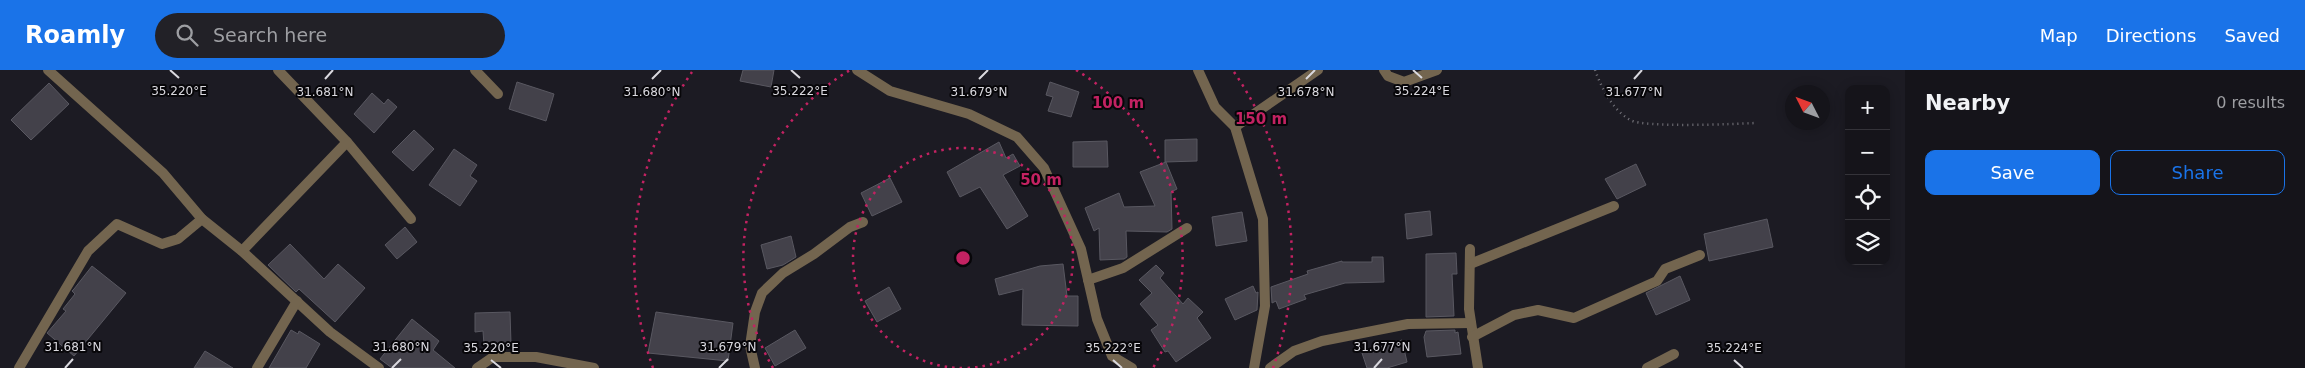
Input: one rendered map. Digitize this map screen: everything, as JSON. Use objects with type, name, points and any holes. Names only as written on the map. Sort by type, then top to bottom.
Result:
[{"type":"street","points":[[48,70],[163,173],[202,219],[242,251],[330,332],[379,368]]},
{"type":"street","points":[[278,70],[347,142],[411,219]]},
{"type":"street","points":[[475,70],[498,94]]},
{"type":"street","points":[[857,70],[890,91],[969,114],[1017,137],[1044,168],[1081,249],[1097,319],[1112,356],[1132,368]]},
{"type":"street","points":[[1198,70],[1215,107],[1235,126],[1263,219],[1265,306],[1254,368]]},
{"type":"street","points":[[1235,126],[1318,70]]},
{"type":"street","points":[[1384,70],[1388,76],[1404,82],[1437,70]]},
{"type":"street","points":[[242,251],[347,142]]},
{"type":"street","points":[[1470,264],[1614,206]]},
{"type":"street","points":[[19,368],[88,251],[117,224],[162,244],[178,239],[202,219]]},
{"type":"street","points":[[755,368],[750,346],[754,312],[762,293],[783,273],[814,254],[850,226],[863,222]]},
{"type":"street","points":[[1088,280],[1123,268],[1187,228]]},
{"type":"street","points":[[1470,249],[1472,338],[1478,368]]},
{"type":"street","points":[[1472,338],[1514,316],[1538,310],[1574,318],[1657,281],[1665,269],[1700,255]]},
{"type":"street","points":[[257,368],[297,301]]},
{"type":"street","points":[[1270,368],[1294,351],[1322,341],[1408,324],[1471,323]]},
{"type":"street","points":[[1646,368],[1674,354]]},
{"type":"street","points":[[477,368],[492,357],[536,358],[594,368]]},
{"type":"path","points":[[1595,70],[1603,90],[1618,110],[1631,121],[1659,124],[1756,123]]},
{"type":"building","points":[[743,70],[774,70],[771,87],[740,81]]},
{"type":"building","points":[[517,82],[554,94],[546,121],[509,109]]},
{"type":"building","points":[[1050,82],[1079,92],[1071,117],[1048,111],[1053,97],[1046,95]]},
{"type":"building","points":[[49,83],[69,104],[31,140],[11,120]]},
{"type":"building","points":[[372,93],[384,104],[388,99],[397,107],[374,133],[354,114]]},
{"type":"building","points":[[414,130],[434,149],[413,171],[392,152]]},
{"type":"building","points":[[1197,139],[1197,161],[1165,162],[1165,140]]},
{"type":"building","points":[[1107,141],[1108,167],[1073,167],[1073,142]]},
{"type":"building","points":[[999,142],[1006,158],[1013,154],[1020,166],[1003,175],[1028,216],[1007,229],[980,187],[960,197],[947,172]]},
{"type":"building","points":[[454,149],[477,165],[470,176],[477,181],[460,206],[429,185]]},
{"type":"building","points":[[1166,162],[1177,189],[1171,192],[1172,229],[1167,232],[1126,231],[1127,257],[1124,259],[1100,260],[1099,228],[1094,231],[1085,208],[1119,193],[1124,207],[1155,206],[1140,172]]},
{"type":"building","points":[[1636,164],[1646,185],[1617,199],[1605,179]]},
{"type":"building","points":[[890,178],[902,202],[872,216],[861,193]]},
{"type":"building","points":[[1430,211],[1432,235],[1407,239],[1405,214]]},
{"type":"building","points":[[1242,212],[1247,241],[1216,246],[1212,217]]},
{"type":"building","points":[[1767,219],[1773,247],[1709,261],[1704,234]]},
{"type":"building","points":[[405,227],[417,242],[397,259],[385,245]]},
{"type":"building","points":[[791,236],[796,257],[783,265],[767,269],[761,245]]},
{"type":"building","points":[[290,244],[324,279],[338,264],[365,288],[335,322],[299,289],[296,292],[268,265]]},
{"type":"building","points":[[1456,253],[1457,274],[1452,274],[1454,316],[1426,317],[1426,254]]},
{"type":"building","points":[[1372,257],[1383,257],[1384,282],[1345,283],[1304,295],[1306,299],[1279,309],[1276,301],[1272,303],[1271,287],[1308,274],[1307,271],[1342,261],[1372,262]]},
{"type":"building","points":[[1063,264],[1067,296],[1078,296],[1078,326],[1022,325],[1023,289],[999,295],[995,279],[1040,266]]},
{"type":"building","points":[[1156,265],[1164,273],[1160,278],[1183,304],[1188,298],[1203,312],[1197,318],[1211,338],[1176,362],[1168,351],[1165,352],[1151,330],[1158,325],[1140,304],[1152,293],[1139,280]]},
{"type":"building","points":[[92,266],[126,293],[74,356],[47,333],[66,311],[63,309],[75,294],[72,291]]},
{"type":"building","points":[[1680,276],[1690,300],[1656,315],[1646,293]]},
{"type":"building","points":[[1253,286],[1256,293],[1258,292],[1257,310],[1235,320],[1225,299]]},
{"type":"building","points":[[889,287],[901,309],[877,322],[865,301]]},
{"type":"building","points":[[510,312],[511,344],[484,345],[483,331],[475,332],[475,313]]},
{"type":"building","points":[[656,312],[733,323],[728,361],[648,353]]},
{"type":"building","points":[[412,319],[439,341],[433,350],[455,368],[392,368],[380,359]]},
{"type":"building","points":[[291,330],[298,334],[299,331],[320,344],[306,368],[269,368]]},
{"type":"building","points":[[795,330],[806,348],[775,366],[765,348]]},
{"type":"building","points":[[1455,330],[1455,333],[1458,332],[1461,354],[1427,357],[1424,337],[1426,331]]},
{"type":"building","points":[[1402,340],[1407,362],[1387,368],[1367,368],[1362,353]]},
{"type":"building","points":[[205,351],[233,368],[194,368]]}]
